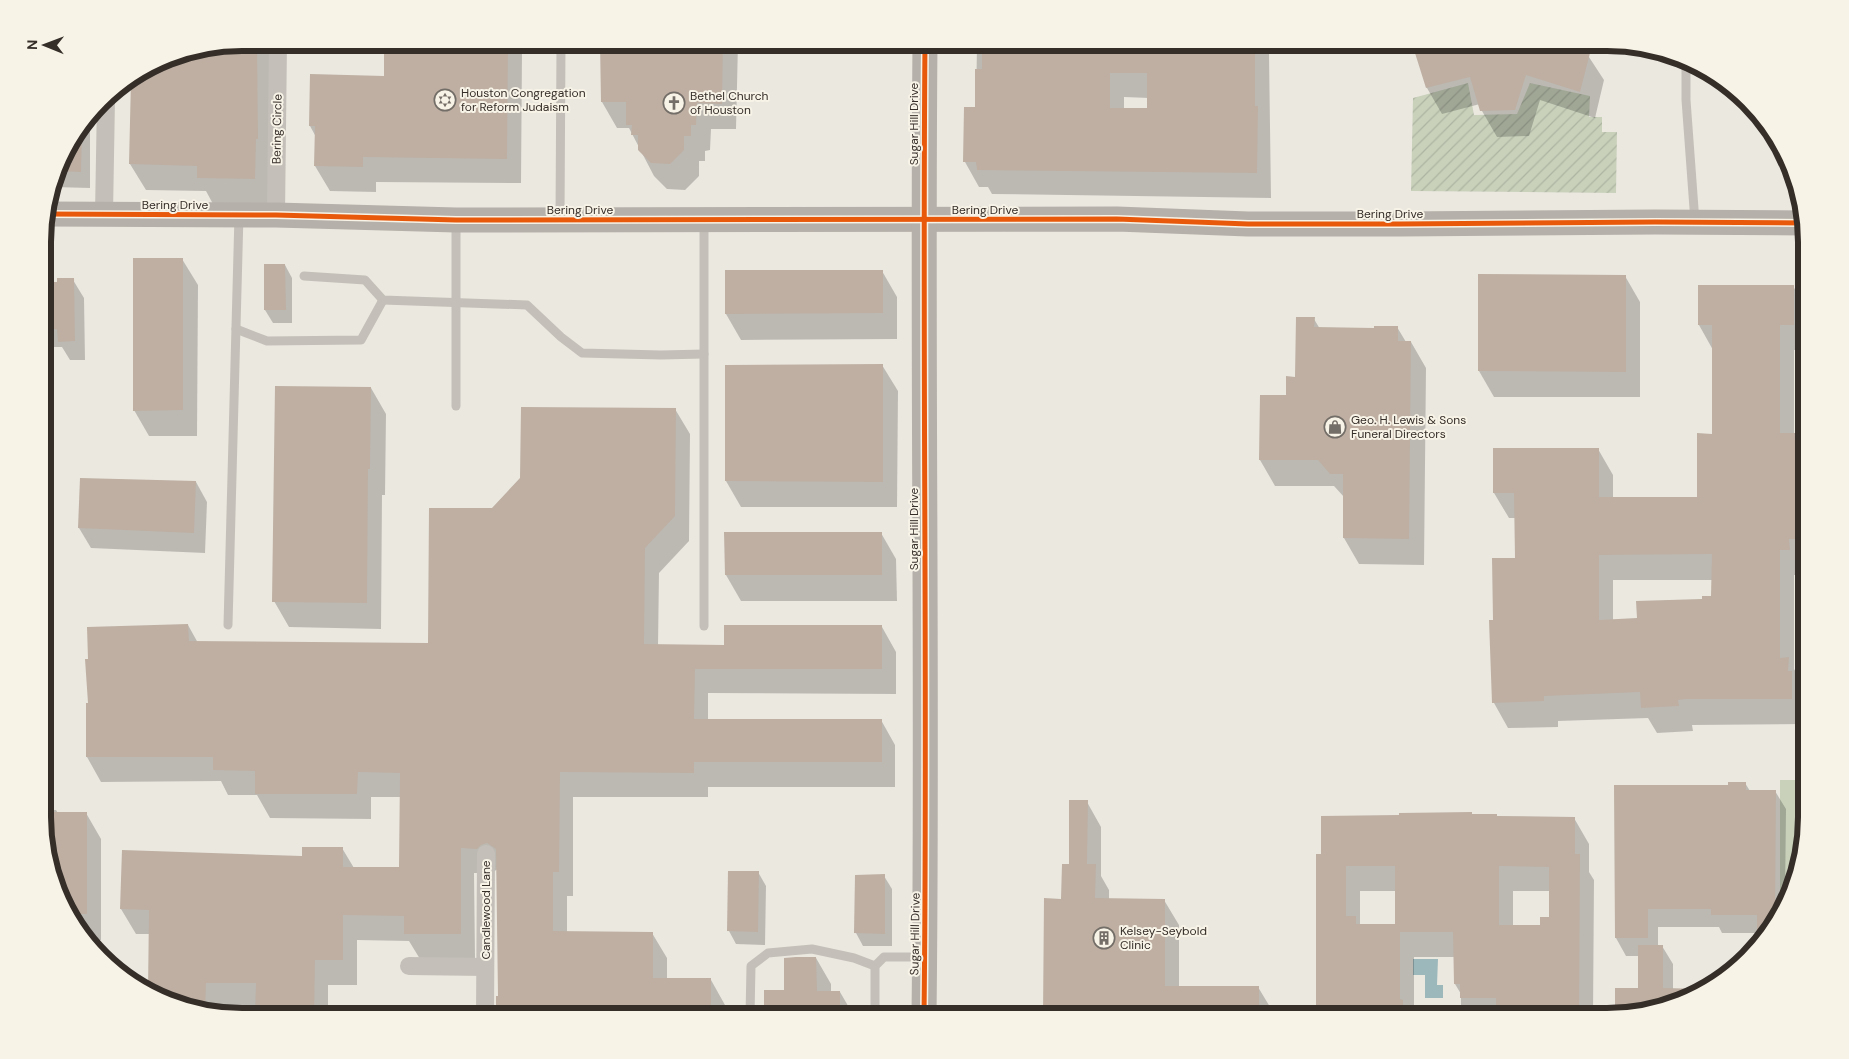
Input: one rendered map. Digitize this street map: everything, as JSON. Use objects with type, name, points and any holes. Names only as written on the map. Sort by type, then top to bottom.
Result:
[{"type":"street","name":"Bering Circle","points":[[276,215],[278,51]]},
{"type":"street","name":"Sugar Hill Drive","points":[[924,51],[924,1008]]},
{"type":"street","points":[[104,214],[106,108]]},
{"type":"street","name":"Bering Drive","points":[[54,214],[276,215],[456,220],[924,221],[1117,219],[1248,224],[1796,223]]},
{"type":"street","name":"Candlewood Lane","points":[[485,1008],[486,854]]},
{"type":"street","name":"Candlewood Lane","points":[[409,966],[485,967]]},
{"type":"lane","points":[[560,220],[561,51]]},
{"type":"lane","points":[[1686,69],[1686,100],[1695,222]]},
{"type":"lane","points":[[228,625],[239,215]]},
{"type":"lane","points":[[456,220],[456,406]]},
{"type":"lane","points":[[704,220],[704,626]]},
{"type":"lane","points":[[304,276],[365,280],[383,300],[527,305],[561,337],[582,353],[704,354]]},
{"type":"lane","points":[[236,329],[267,341],[361,340],[383,300]]},
{"type":"lane","points":[[750,1008],[752,966],[768,953],[812,949],[854,958],[875,966]]},
{"type":"lane","points":[[875,1008],[875,966],[884,957],[925,957]]},
{"type":"green space","points":[[1468,83],[1474,115],[1517,114],[1530,83],[1590,96],[1589,117],[1602,117],[1602,132],[1617,132],[1616,193],[1411,191],[1413,98]]},
{"type":"green space","points":[[1780,780],[1798,780],[1798,816],[1794,854],[1788,878],[1780,897]]},
{"type":"water","points":[[1413,959],[1438,959],[1437,985],[1443,985],[1443,998],[1425,998],[1425,975],[1413,975]]},
{"type":"building","points":[[257,51],[258,139],[256,139],[255,179],[197,178],[197,166],[129,164],[131,87],[158,71],[181,61],[218,53]]},
{"type":"building","name":"Houston Congregation for Reform Judaism","points":[[384,51],[508,51],[507,159],[363,157],[363,167],[314,166],[315,126],[309,126],[310,74],[384,76]]},
{"type":"building","name":"Bethel Church of Houston","points":[[600,51],[723,51],[722,104],[697,103],[696,125],[691,125],[691,136],[684,136],[684,150],[670,164],[651,163],[638,150],[638,135],[631,135],[632,125],[626,125],[626,102],[601,102]]},
{"type":"building","points":[[982,51],[1255,51],[1255,106],[1258,106],[1257,173],[977,170],[976,162],[963,162],[964,107],[975,107],[975,69],[982,69]],"holes":[[[1110,73],[1147,73],[1147,108],[1110,108]]]},
{"type":"building","points":[[1421,51],[1583,51],[1590,53],[1580,92],[1526,75],[1515,110],[1480,111],[1470,77],[1426,88],[1415,53]]},
{"type":"building","points":[[82,138],[81,172],[65,171]]},
{"type":"building","points":[[133,258],[183,258],[183,410],[133,411]]},
{"type":"building","points":[[264,264],[285,264],[286,310],[264,310]]},
{"type":"building","points":[[725,270],[883,270],[883,313],[725,314]]},
{"type":"building","points":[[1478,274],[1626,275],[1626,372],[1478,371]]},
{"type":"building","points":[[57,278],[74,278],[75,341],[58,342],[57,329],[51,329],[51,282],[57,282]]},
{"type":"building","points":[[1698,285],[1794,285],[1794,325],[1780,325],[1780,433],[1795,433],[1795,539],[1789,539],[1790,550],[1780,550],[1780,658],[1789,657],[1788,671],[1792,671],[1792,699],[1685,699],[1678,700],[1679,706],[1641,708],[1640,692],[1544,696],[1544,701],[1492,703],[1489,620],[1493,620],[1492,558],[1515,558],[1514,493],[1493,493],[1493,448],[1599,448],[1599,497],[1697,497],[1697,433],[1712,434],[1712,325],[1698,325]],"holes":[[[1712,554],[1711,596],[1702,596],[1702,599],[1636,601],[1637,618],[1599,620],[1599,555]]]},
{"type":"building","name":"Geo. H. Lewis & Sons Funeral Directors","points":[[1296,317],[1315,317],[1314,327],[1374,328],[1374,326],[1398,326],[1398,341],[1411,341],[1409,539],[1343,538],[1343,474],[1330,474],[1318,460],[1259,460],[1260,395],[1286,395],[1286,376],[1295,377]]},
{"type":"building","points":[[883,364],[883,482],[725,481],[725,365]]},
{"type":"building","points":[[275,386],[371,387],[367,603],[272,602]]},
{"type":"building","points":[[521,407],[676,408],[675,516],[645,548],[644,644],[724,645],[724,625],[882,625],[882,669],[695,669],[694,719],[882,719],[882,762],[694,762],[694,773],[560,772],[559,872],[553,872],[553,931],[653,932],[653,978],[711,978],[711,1008],[496,1008],[496,996],[498,996],[496,849],[487,843],[477,849],[461,848],[461,934],[404,934],[404,916],[343,915],[343,960],[315,960],[314,1008],[255,1008],[256,983],[206,983],[205,1004],[181,998],[148,983],[149,910],[120,909],[122,850],[302,856],[302,847],[343,847],[343,867],[399,867],[400,773],[358,772],[357,794],[255,794],[255,771],[213,770],[213,757],[86,757],[86,703],[88,703],[85,659],[88,659],[87,627],[188,624],[189,641],[428,643],[429,508],[492,508],[520,478]]},
{"type":"building","points":[[80,478],[196,481],[194,533],[78,528]]},
{"type":"building","points":[[724,532],[882,532],[882,575],[725,575]]},
{"type":"building","points":[[1728,782],[1746,782],[1746,790],[1776,790],[1775,906],[1766,923],[1757,934],[1757,915],[1711,915],[1711,909],[1648,909],[1648,938],[1615,938],[1614,785],[1728,785]]},
{"type":"building","name":"Kelsey-Seybold Clinic","points":[[1069,800],[1088,800],[1087,864],[1096,864],[1095,898],[1165,899],[1165,986],[1259,986],[1259,1008],[1043,1008],[1044,898],[1061,899],[1062,864],[1069,864]]},
{"type":"building","points":[[51,812],[87,812],[87,914],[78,914],[61,878],[53,841]]},
{"type":"building","points":[[1472,812],[1472,814],[1497,814],[1497,816],[1575,817],[1575,854],[1580,854],[1579,1008],[1496,1008],[1496,998],[1460,998],[1460,984],[1454,984],[1453,932],[1400,932],[1400,999],[1403,1000],[1403,1008],[1316,1008],[1316,854],[1321,854],[1321,816],[1399,815],[1399,813]],"holes":[[[1346,866],[1395,866],[1395,924],[1356,924],[1356,916],[1346,916]],[[1499,866],[1549,867],[1549,917],[1540,917],[1540,925],[1499,925]]]},
{"type":"building","points":[[728,871],[759,871],[758,932],[727,931]]},
{"type":"building","points":[[885,874],[885,934],[854,933],[855,875]]},
{"type":"building","points":[[1638,945],[1663,945],[1663,988],[1690,989],[1668,998],[1644,1004],[1615,1007],[1615,988],[1638,988]]},
{"type":"building","points":[[816,957],[817,991],[840,991],[840,1008],[764,1008],[764,990],[784,990],[784,958]]},
{"type":"cycle path","points":[[924,1008],[925,51]]},
{"type":"cycle path","points":[[54,214],[276,215],[456,220],[1117,219],[1248,224],[1796,223]]},
{"type":"place","name":"Houston Congregation for Reform Judaism","points":[[445,100]]},
{"type":"place","name":"Bethel Church of Houston","points":[[674,103]]},
{"type":"place","name":"Geo. H. Lewis & Sons Funeral Directors","points":[[1335,427]]},
{"type":"place","name":"Kelsey-Seybold Clinic","points":[[1104,938]]}]
